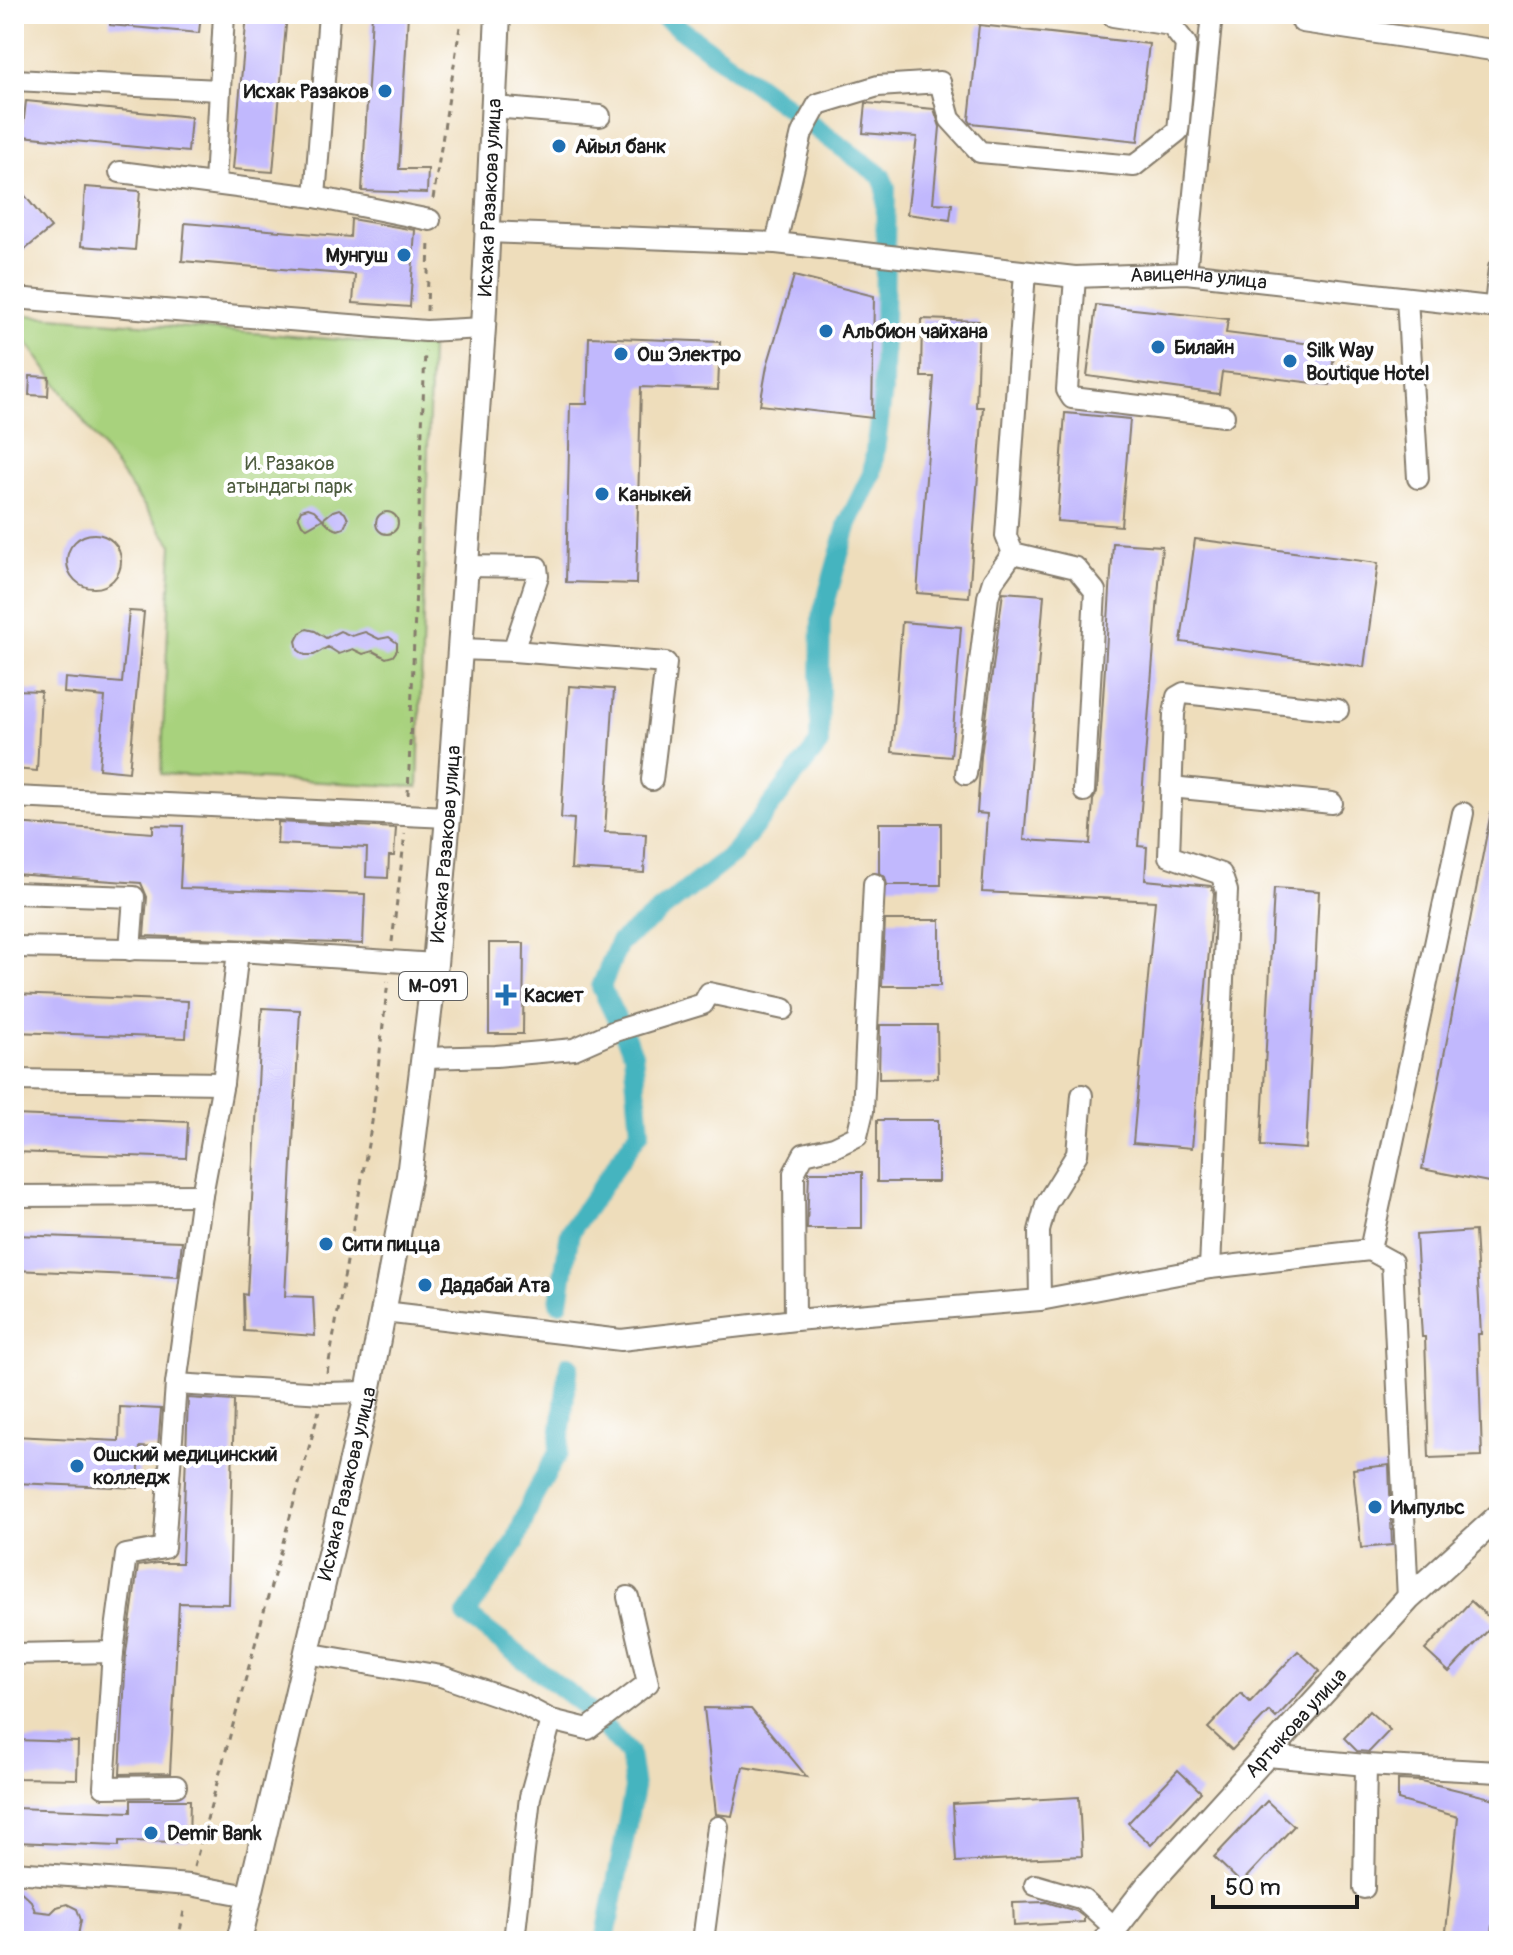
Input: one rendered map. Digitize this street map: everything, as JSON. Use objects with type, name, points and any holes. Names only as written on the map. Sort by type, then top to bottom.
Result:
[{"type":"main road","name":"Исхака Разакова улица","points":[[239,1941],[368,1392],[409,1176],[425,1058],[448,817],[483,328],[498,14]]},
{"type":"main road","name":"Артыкова улица","points":[[1110,1934],[1150,1883],[1408,1599],[1499,1516]]},
{"type":"street","points":[[215,184],[224,14]]},
{"type":"street","points":[[315,197],[329,14]]},
{"type":"street","points":[[1186,273],[1212,14]]},
{"type":"street","points":[[1302,14],[1302,22],[1499,51]]},
{"type":"street","points":[[487,232],[776,243],[802,133],[818,104],[878,86],[940,82],[950,119],[980,152],[1134,166],[1178,131],[1186,44],[1171,25],[1113,16]]},
{"type":"street","points":[[14,80],[219,90]]},
{"type":"street","points":[[494,107],[600,116]]},
{"type":"street","points":[[120,172],[315,197],[430,220]]},
{"type":"street","name":"Авиценна улица","points":[[776,243],[1075,277],[1186,273],[1497,308]]},
{"type":"street","points":[[1497,308],[1499,268]]},
{"type":"street","points":[[1013,553],[1006,536],[1025,272]]},
{"type":"street","points":[[1075,277],[1067,390],[1072,398],[1224,416]]},
{"type":"street","points":[[14,298],[426,331],[483,328]]},
{"type":"street","points":[[1407,298],[1418,478]]},
{"type":"street","points":[[966,774],[988,597],[993,581],[1013,553]]},
{"type":"street","points":[[1013,553],[1076,568],[1095,591],[1084,791]]},
{"type":"street","points":[[465,566],[537,567],[538,576],[513,651]]},
{"type":"street","points":[[460,649],[666,663],[652,780]]},
{"type":"street","points":[[1210,1268],[1227,891],[1221,874],[1169,856],[1177,697],[1184,693],[1338,710]]},
{"type":"street","points":[[1171,787],[1332,803]]},
{"type":"street","points":[[14,797],[448,817]]},
{"type":"street","points":[[1370,1250],[1463,813]]},
{"type":"street","points":[[795,1320],[794,1173],[804,1154],[834,1147],[857,1136],[863,1111],[874,884]]},
{"type":"street","points":[[14,893],[134,897],[130,950]]},
{"type":"street","points":[[14,947],[238,951],[435,964]]},
{"type":"street","points":[[176,1786],[104,1787],[113,1652],[126,1555],[164,1548],[176,1384],[202,1195],[223,1083],[238,951]]},
{"type":"street","points":[[425,1058],[574,1049],[623,1029],[703,1004],[709,993],[784,1009]]},
{"type":"street","points":[[14,1080],[223,1083]]},
{"type":"street","points":[[1040,1300],[1039,1231],[1046,1204],[1077,1154],[1082,1095]]},
{"type":"street","points":[[14,1196],[202,1195]]},
{"type":"street","points":[[384,1312],[621,1340],[795,1320],[1040,1300],[1210,1268],[1370,1250],[1392,1262],[1408,1599]]},
{"type":"street","points":[[176,1384],[324,1393],[368,1392]]},
{"type":"street","points":[[306,1653],[441,1676],[519,1703],[551,1720],[588,1729],[648,1683],[628,1597]]},
{"type":"street","points":[[14,1654],[113,1652]]},
{"type":"street","points":[[514,1941],[530,1797],[551,1720]]},
{"type":"street","points":[[1268,1756],[1499,1772]]},
{"type":"street","points":[[1364,1888],[1366,1765]]},
{"type":"street","points":[[703,1941],[718,1827]]},
{"type":"street","points":[[14,1872],[190,1885],[249,1896]]},
{"type":"street","points":[[1035,1885],[1083,1899],[1110,1934]]},
{"type":"path","points":[[178,1941],[190,1885],[324,1393],[372,1122],[407,815],[430,220],[462,14]]},
{"type":"green space","name":"И. Разаков атындагы парк","points":[[14,314],[431,347],[418,787],[161,774],[172,545],[14,324]]},
{"type":"building","points":[[110,14],[201,14],[199,33],[110,25]]},
{"type":"building","points":[[247,14],[287,14],[273,172],[233,169]]},
{"type":"building","name":"Исхак Разаков","points":[[372,14],[408,14],[399,169],[428,169],[427,193],[362,191]]},
{"type":"building","points":[[979,25],[1149,44],[1138,141],[971,123]]},
{"type":"building","points":[[26,101],[191,117],[188,152],[22,136]]},
{"type":"building","points":[[866,103],[934,109],[940,127],[933,203],[952,204],[950,220],[907,214],[917,137],[863,133]]},
{"type":"building","points":[[14,182],[51,228],[22,252],[14,242]]},
{"type":"building","points":[[85,187],[140,191],[135,250],[81,246]]},
{"type":"building","points":[[351,219],[415,230],[410,307],[353,303],[355,275],[182,261],[185,223],[350,237]]},
{"type":"building","name":"Альбион чайхана","points":[[794,276],[874,296],[872,418],[760,405],[767,366]]},
{"type":"building","name":"Билайн","points":[[1096,305],[1228,319],[1226,333],[1335,347],[1330,385],[1222,372],[1219,394],[1087,376]]},
{"type":"building","points":[[922,319],[979,321],[976,407],[983,407],[969,597],[917,593],[934,377],[921,377]]},
{"type":"building","points":[[589,337],[720,342],[718,390],[641,387],[636,584],[566,582],[570,404],[587,404]]},
{"type":"building","points":[[30,376],[49,377],[48,396],[29,395]]},
{"type":"building","points":[[1065,413],[1130,419],[1121,526],[1057,521]]},
{"type":"building","points":[[308,508],[323,519],[307,528],[298,516],[301,510]]},
{"type":"building","points":[[339,509],[348,519],[344,528],[338,530],[323,519]]},
{"type":"building","points":[[387,512],[395,515],[398,523],[395,531],[387,534],[379,531],[376,523],[379,515]]},
{"type":"building","points":[[94,534],[113,542],[121,561],[113,580],[94,588],[75,580],[67,561],[75,542]]},
{"type":"building","points":[[1195,539],[1378,563],[1364,667],[1181,642]]},
{"type":"building","points":[[1113,543],[1162,546],[1138,846],[1147,847],[1145,880],[1211,886],[1214,893],[1192,1148],[1133,1143],[1155,901],[982,892],[987,814],[977,813],[981,756],[1003,592],[1044,595],[1024,840],[1090,844],[1093,800],[1097,792]]},
{"type":"building","points":[[129,611],[144,612],[129,772],[99,769],[105,697],[64,693],[65,678],[122,683]]},
{"type":"building","points":[[902,622],[961,627],[951,757],[892,752]]},
{"type":"building","points":[[307,629],[326,638],[340,631],[352,636],[365,632],[379,639],[389,637],[397,643],[397,650],[393,656],[386,658],[373,651],[363,654],[353,649],[339,654],[328,647],[314,655],[305,655],[298,650],[296,641],[300,633]]},
{"type":"building","points":[[569,686],[614,689],[605,832],[646,834],[644,873],[571,869],[574,819],[561,818]]},
{"type":"building","points":[[14,690],[41,691],[37,771],[14,769]]},
{"type":"building","points":[[1491,812],[1499,812],[1499,1184],[1422,1169]]},
{"type":"building","points":[[278,822],[396,828],[394,856],[389,856],[388,878],[366,877],[367,848],[277,844]]},
{"type":"building","points":[[14,823],[153,833],[153,825],[183,826],[180,888],[365,894],[363,944],[144,936],[147,897],[141,883],[14,874]]},
{"type":"building","points":[[879,823],[941,823],[941,885],[887,885],[885,877],[879,872]]},
{"type":"building","points":[[1274,888],[1319,891],[1306,1149],[1261,1146]]},
{"type":"building","points":[[885,920],[940,920],[940,986],[882,986]]},
{"type":"building","points":[[489,943],[524,943],[523,1034],[489,1034]]},
{"type":"building","points":[[14,994],[188,1001],[186,1038],[14,1032]]},
{"type":"building","points":[[262,1008],[300,1010],[285,1296],[313,1297],[315,1336],[244,1331],[243,1294],[247,1295]]},
{"type":"building","points":[[880,1025],[937,1025],[938,1078],[879,1079]]},
{"type":"building","points":[[14,1115],[188,1122],[186,1158],[14,1152]]},
{"type":"building","points":[[877,1120],[938,1120],[938,1182],[877,1182]]},
{"type":"building","points":[[809,1172],[862,1172],[862,1229],[807,1229]]},
{"type":"building","points":[[1475,1231],[1481,1334],[1478,1334],[1482,1456],[1429,1458],[1425,1337],[1422,1337],[1416,1235]]},
{"type":"building","points":[[14,1235],[182,1241],[178,1277],[14,1270]]},
{"type":"building","points":[[188,1398],[234,1401],[229,1604],[179,1603],[170,1773],[120,1774],[126,1653],[138,1566],[182,1563]]},
{"type":"building","name":"Ошский медицинский колледж","points":[[120,1407],[161,1409],[158,1448],[140,1447],[138,1488],[14,1483],[14,1436],[119,1441]]},
{"type":"building","name":"Импульс","points":[[1389,1465],[1392,1545],[1361,1548],[1353,1469]]},
{"type":"building","points":[[1471,1601],[1495,1623],[1449,1672],[1425,1650]]},
{"type":"building","points":[[1298,1651],[1320,1671],[1276,1718],[1269,1711],[1232,1750],[1208,1728],[1241,1693],[1250,1702]]},
{"type":"building","points":[[704,1708],[751,1709],[807,1777],[743,1767],[732,1816],[716,1814]]},
{"type":"building","points":[[1369,1711],[1390,1730],[1369,1752],[1357,1751],[1344,1738]]},
{"type":"building","points":[[14,1740],[78,1742],[77,1779],[14,1778]]},
{"type":"building","points":[[1178,1770],[1201,1792],[1151,1845],[1128,1823]]},
{"type":"building","points":[[1398,1780],[1421,1781],[1499,1800],[1499,1880],[1491,1941],[1445,1941],[1458,1817],[1398,1800]]},
{"type":"building","points":[[1079,1797],[1082,1856],[956,1862],[953,1804]]},
{"type":"building","points":[[131,1800],[190,1800],[189,1842],[119,1841],[119,1846],[14,1842],[14,1808],[131,1812]]},
{"type":"building","points":[[1267,1801],[1294,1826],[1241,1883],[1214,1857]]},
{"type":"building","points":[[14,1885],[31,1901],[35,1911],[51,1913],[67,1904],[77,1909],[81,1920],[77,1941],[14,1941]]},
{"type":"building","points":[[1046,1902],[1076,1911],[1084,1917],[1084,1922],[1014,1926],[1013,1903]]},
{"type":"waterway","points":[[559,1302],[570,1232],[640,1131],[633,1053],[601,987],[619,943],[733,854],[819,744],[821,618],[848,523],[872,474],[883,391],[886,188],[881,176],[660,14]]},
{"type":"waterway","points":[[569,1365],[558,1453],[533,1497],[515,1543],[466,1615],[581,1703],[629,1753],[634,1788],[605,1941]]},
{"type":"place","name":"Исхак Разаков","points":[[385,91]]},
{"type":"place","name":"Айыл банк","points":[[559,146]]},
{"type":"place","name":"Мунгуш","points":[[404,255]]},
{"type":"place","name":"Альбион чайхана","points":[[826,331]]},
{"type":"place","name":"Билайн","points":[[1158,347]]},
{"type":"place","name":"Ош Электро","points":[[621,354]]},
{"type":"place","name":"Silk Way Boutique Hotel","points":[[1290,361]]},
{"type":"place","name":"Каныкей","points":[[602,494]]},
{"type":"place","name":"Касиет","points":[[506,995]]},
{"type":"place","name":"Сити пицца","points":[[326,1244]]},
{"type":"place","name":"Дадабай Ата","points":[[425,1285]]},
{"type":"place","name":"Ошский медицинский колледж","points":[[77,1466]]},
{"type":"place","name":"Импульс","points":[[1375,1507]]},
{"type":"place","name":"Demir Bank","points":[[151,1833]]}]
